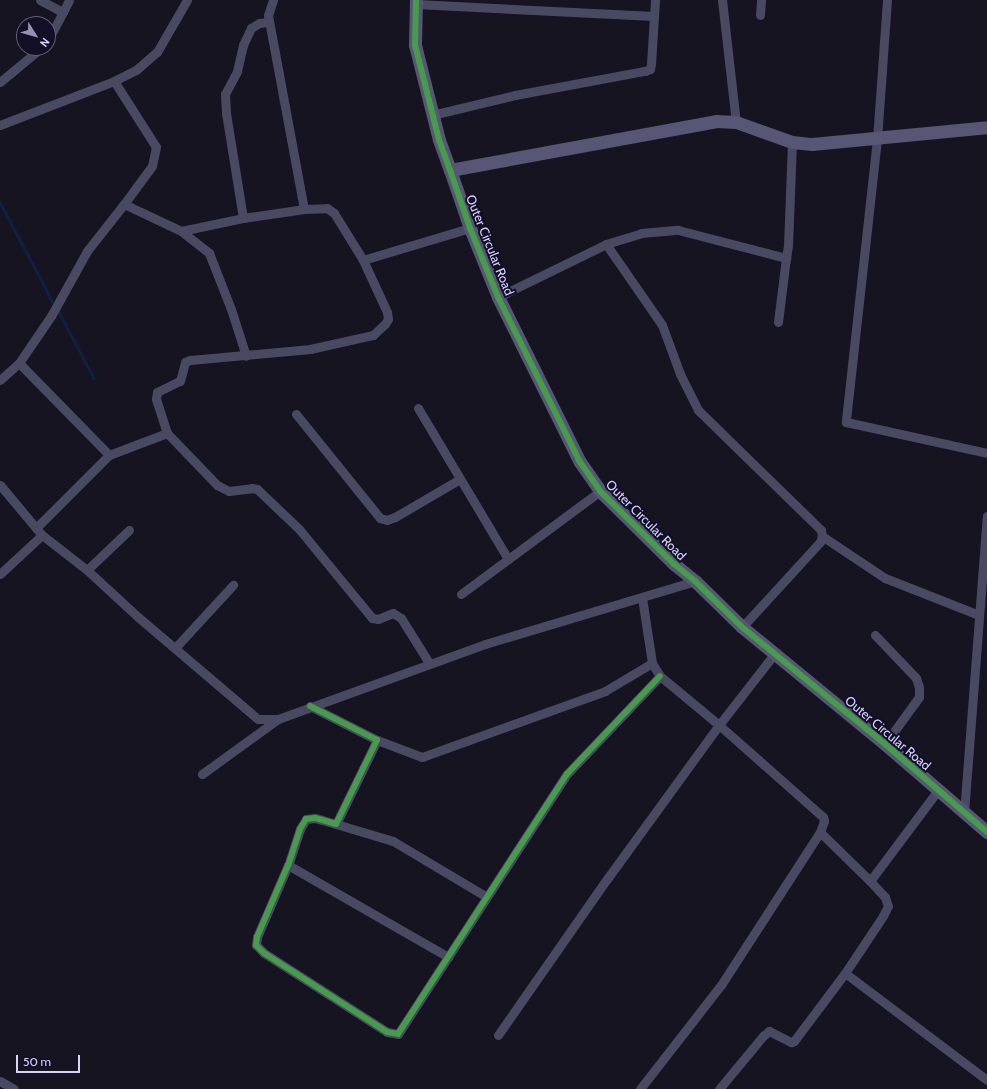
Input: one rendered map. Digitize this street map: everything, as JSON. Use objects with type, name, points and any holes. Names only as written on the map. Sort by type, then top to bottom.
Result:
[{"type":"street","points":[[40,0],[63,12]]},
{"type":"street","points":[[56,25],[69,0]]},
{"type":"street","points":[[0,126],[114,81],[136,70],[157,52],[187,0]]},
{"type":"street","points":[[273,0],[268,15],[304,209]]},
{"type":"street","points":[[432,115],[515,95],[650,69],[655,0]]},
{"type":"street","points":[[722,0],[736,122]]},
{"type":"street","points":[[760,14],[761,0]]},
{"type":"street","points":[[887,0],[877,139],[846,422],[987,453]]},
{"type":"street","points":[[416,2],[654,16]]},
{"type":"street","name":"Outer Circular Road","points":[[416,2],[415,45],[432,115],[470,228],[498,297],[580,462],[600,491],[674,564],[695,580],[742,627],[775,652],[885,744],[987,832]]},
{"type":"street","points":[[243,218],[226,113],[225,94],[237,71],[243,45],[251,28],[259,23],[270,22]]},
{"type":"street","points":[[0,82],[31,56]]},
{"type":"street","points":[[0,380],[19,363],[51,316],[87,251],[152,166],[156,147],[114,81]]},
{"type":"street","points":[[450,170],[716,121],[736,122],[792,142],[812,144],[877,139],[987,127]]},
{"type":"street","points":[[778,322],[788,246],[792,142]]},
{"type":"street","points":[[124,204],[181,231],[209,253],[231,309],[246,356]]},
{"type":"street","points":[[181,231],[243,218],[304,209],[327,208],[334,213],[363,260],[387,312],[388,319],[380,331],[373,335],[310,349],[190,360],[185,362],[180,381],[156,392],[156,399],[167,433],[217,485],[229,491],[252,488],[257,489],[299,529],[372,618],[378,619],[393,613],[401,618],[429,663]]},
{"type":"street","points":[[363,260],[470,228]]},
{"type":"street","points":[[498,297],[606,244],[641,233],[678,230],[786,258]]},
{"type":"street","points":[[606,244],[662,325],[680,374],[698,410],[821,530],[822,536],[820,542],[742,627]]},
{"type":"street","points":[[19,363],[109,455]]},
{"type":"street","points":[[418,408],[508,559]]},
{"type":"street","points":[[296,414],[380,518],[387,520],[395,517],[460,479]]},
{"type":"street","points":[[0,574],[109,455],[167,433]]},
{"type":"street","points":[[0,485],[39,531],[87,570],[138,617],[258,719],[278,719]]},
{"type":"street","points":[[461,594],[600,491]]},
{"type":"street","points":[[964,812],[981,618],[987,516]]},
{"type":"street","points":[[87,570],[129,530]]},
{"type":"street","points":[[822,536],[885,578],[981,618]]},
{"type":"street","points":[[202,774],[278,719],[310,706],[486,644],[642,598],[695,580]]},
{"type":"street","points":[[175,648],[233,585]]},
{"type":"street","points":[[640,1089],[721,985],[820,832],[824,821],[823,817],[719,725],[660,676],[652,663],[642,598]]},
{"type":"street","points":[[875,636],[916,678],[919,687],[919,697],[885,744]]},
{"type":"street","points":[[498,1035],[607,879],[719,725],[775,652]]},
{"type":"street","points":[[310,706],[377,740],[422,757],[605,691],[652,663]]},
{"type":"street","points":[[487,897],[393,841],[315,818],[306,819],[300,829],[288,865],[257,937],[256,945],[264,953],[387,1032],[398,1034],[567,774],[660,676]]},
{"type":"street","points":[[336,824],[377,740]]},
{"type":"street","points":[[870,881],[938,790]]},
{"type":"street","points":[[719,1089],[763,1036],[769,1031],[791,1042],[794,1041],[845,973],[888,906],[885,897],[820,832]]},
{"type":"street","points":[[288,865],[448,957]]},
{"type":"street","points":[[845,973],[987,1080]]},
{"type":"street","points":[[0,1081],[14,1089]]},
{"type":"waterway","points":[[0,202],[54,304]]},
{"type":"waterway","points":[[58,310],[94,378]]},
{"type":"cycle path","points":[[416,0],[415,45],[439,140],[470,228],[498,297],[580,462],[600,491],[674,564],[695,581],[742,627],[885,744],[987,832]]},
{"type":"cycle path","points":[[310,706],[377,740],[336,824],[315,818],[306,819],[300,829],[288,865],[257,937],[256,945],[264,953],[387,1032],[398,1034],[567,774],[660,676]]}]
